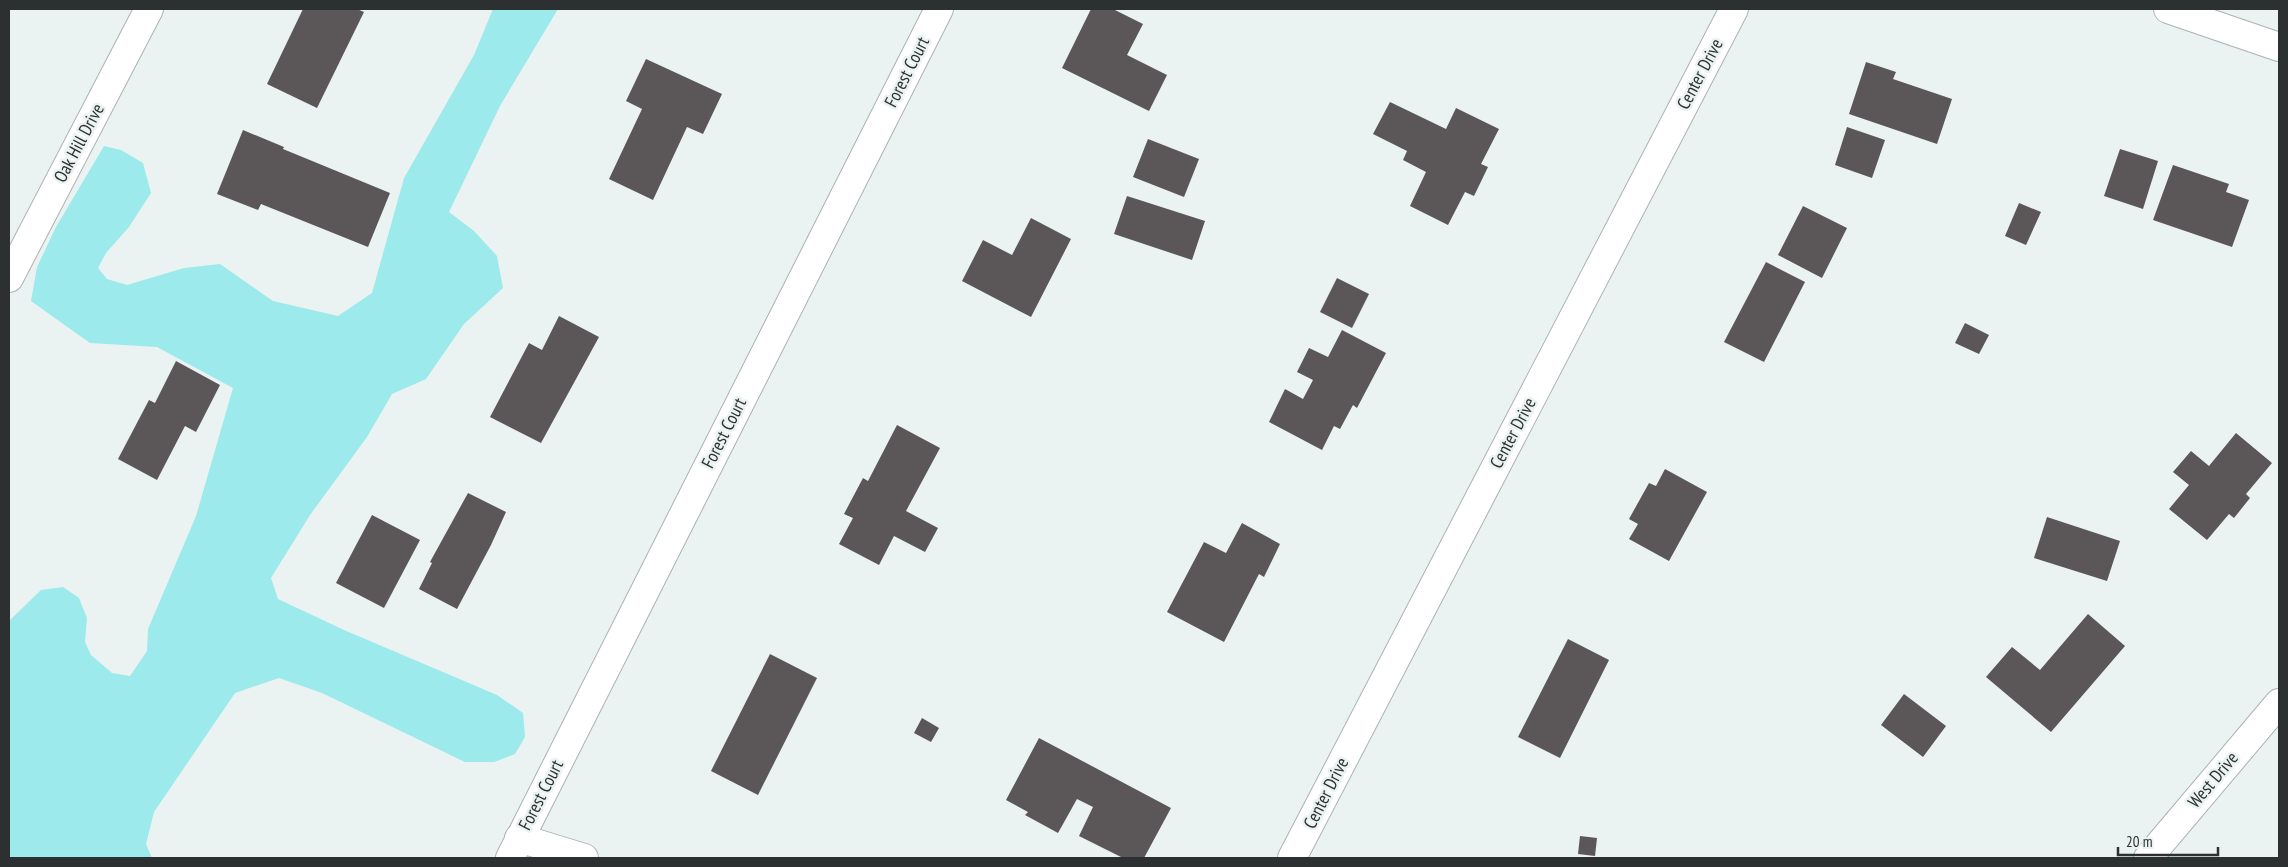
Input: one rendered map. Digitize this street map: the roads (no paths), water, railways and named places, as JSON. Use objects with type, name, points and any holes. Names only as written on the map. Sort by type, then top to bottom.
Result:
[{"type":"street","name":"Oak Hill Drive","points":[[9,278],[149,9]]},
{"type":"street","name":"Forest Court","points":[[514,848],[939,9]]},
{"type":"street","name":"Center Drive","points":[[1292,858],[1734,9]]},
{"type":"street","points":[[2168,9],[2279,47]]},
{"type":"street","name":"West Drive","points":[[2148,858],[2279,703]]},
{"type":"street","points":[[514,848],[584,858]]}]
